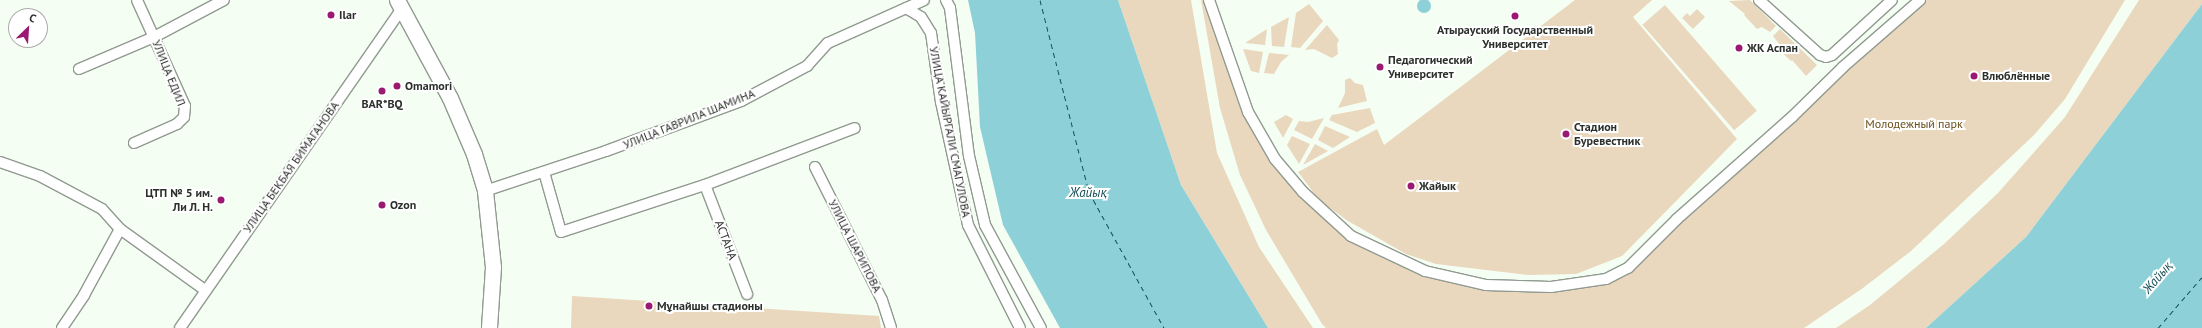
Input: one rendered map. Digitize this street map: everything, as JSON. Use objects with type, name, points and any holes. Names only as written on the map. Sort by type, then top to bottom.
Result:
[{"type":"main road","points":[[400,4],[450,98],[474,154],[485,191],[493,267],[489,328]]},
{"type":"street","name":"УЛИЦА ЕДИЛ","points":[[134,143],[177,124],[184,117],[185,106],[137,0]]},
{"type":"street","points":[[78,69],[154,37],[224,0]]},
{"type":"street","name":"УЛИЦА ГАВРИЛА ШАМИНА","points":[[485,191],[544,172],[741,101],[807,66],[828,43],[924,0]]},
{"type":"street","name":"УЛИЦА КАЙЫРГАЛИ СМАГУЛОВА","points":[[946,0],[950,8],[969,156],[985,225],[1042,328]]},
{"type":"street","points":[[1210,0],[1248,112],[1275,159],[1303,192],[1351,236],[1425,271],[1486,285],[1544,287],[1606,279],[1628,268],[1677,219],[1792,117],[1843,67],[1920,0]]},
{"type":"street","points":[[1759,0],[1820,55],[1826,57],[1832,55],[1892,0]]},
{"type":"street","name":"УЛИЦА БЕКБАЯ БИМАГАНОВА","points":[[180,328],[400,4]]},
{"type":"street","name":"УЛИЦА КАЙЫРГАЛИ СМАГУЛОВА","points":[[906,8],[921,17],[931,33],[941,102],[968,225],[1020,328]]},
{"type":"street","points":[[544,172],[561,232],[705,185],[855,128]]},
{"type":"street","points":[[0,162],[40,176],[102,209],[120,229],[205,290]]},
{"type":"street","name":"УЛИЦА ШАРИПОВА","points":[[815,167],[882,300],[891,328]]},
{"type":"street","name":"АСТАНА","points":[[705,185],[746,294]]},
{"type":"street","points":[[62,328],[84,295],[120,229]]},
{"type":"green space","points":[[1118,0],[1191,0],[1217,153],[1259,247],[1313,328],[1268,328],[1181,185]]},
{"type":"green space","name":"Молодежный парк","points":[[1201,0],[1209,0],[1239,83],[1275,159],[1334,221],[1379,251],[1425,271],[1486,285],[1576,285],[1628,268],[1920,0],[2125,0],[2065,99],[2034,135],[1911,251],[1863,288],[1804,328],[1326,328],[1322,324],[1266,230],[1240,175],[1220,108]]},
{"type":"green space","name":"Стадион Буревестник","points":[[1575,0],[1652,0],[1633,17],[1737,139],[1622,256],[1576,274],[1528,275],[1436,264],[1406,254],[1348,221],[1319,200],[1298,172],[1377,129],[1384,145]]},
{"type":"green space","points":[[1750,0],[1776,26],[1770,32],[1762,27],[1757,29],[1744,15],[1745,14],[1729,1]]},
{"type":"green space","points":[[2139,0],[2202,0],[2202,4],[2026,237],[1926,328],[1836,328],[1870,305],[1944,244],[1998,193],[2065,117]]},
{"type":"green space","points":[[1309,4],[1323,21],[1300,48],[1291,47],[1296,13]]},
{"type":"green space","points":[[1665,5],[1757,111],[1734,130],[1642,25]]},
{"type":"green space","points":[[1697,9],[1705,17],[1693,29],[1682,18],[1687,13],[1690,16]]},
{"type":"green space","points":[[1289,17],[1284,47],[1272,46],[1271,27]]},
{"type":"green space","points":[[1327,25],[1339,40],[1337,44],[1338,54],[1332,58],[1314,49],[1305,50]]},
{"type":"green space","points":[[1267,29],[1265,45],[1245,43]]},
{"type":"green space","points":[[1780,29],[1817,65],[1806,76],[1792,60],[1791,61],[1777,48],[1779,44],[1773,36]]},
{"type":"green space","points":[[1243,49],[1263,52],[1259,73],[1251,71]]},
{"type":"green space","points":[[1269,53],[1289,55],[1281,62],[1274,74],[1264,73]]},
{"type":"green space","points":[[1350,78],[1355,83],[1363,85],[1367,101],[1338,108],[1345,93],[1345,80]]},
{"type":"green space","points":[[1370,108],[1375,123],[1357,132],[1329,120],[1332,115]]},
{"type":"green space","points":[[1286,115],[1293,119],[1283,138],[1274,122]]},
{"type":"green space","points":[[1324,118],[1312,139],[1294,130],[1299,121],[1308,122]]},
{"type":"green space","points":[[1325,126],[1350,137],[1333,148],[1318,140]]},
{"type":"green space","points":[[1292,136],[1310,144],[1299,164],[1287,145]]},
{"type":"green space","points":[[1315,144],[1328,151],[1303,165]]},
{"type":"green space","name":"Мұнайшы стадионы","points":[[572,296],[879,316],[881,328],[571,328]]},
{"type":"water","points":[[1421,-1],[1427,-1],[1431,3],[1431,9],[1427,13],[1421,13],[1417,9],[1417,3]]},
{"type":"water","name":"Жайық","points":[[968,0],[1118,0],[1181,185],[1268,328],[1060,328],[1003,225],[980,127],[975,33]]},
{"type":"water","name":"Жайық","points":[[2202,4],[2202,328],[1926,328],[2026,237]]},
{"type":"ferry route","points":[[1040,0],[1089,192],[1164,328]]},
{"type":"ferry route","points":[[2158,328],[2202,277]]},
{"type":"place","name":"Ilar","points":[[331,15]]},
{"type":"place","name":"Атырауский Государственный Университет","points":[[1515,16]]},
{"type":"place","name":"ЖК Аспан","points":[[1739,48]]},
{"type":"place","name":"Педагогический Университет","points":[[1380,67]]},
{"type":"place","name":"Влюблённые","points":[[1974,76]]},
{"type":"place","name":"Omamori","points":[[397,86]]},
{"type":"place","name":"BAR*BQ","points":[[382,91]]},
{"type":"place","name":"Стадион Буревестник","points":[[1566,134]]},
{"type":"place","name":"Жайык","points":[[1411,186]]},
{"type":"place","name":"ЦТП № 5 им. Ли Л. Н.","points":[[221,200]]},
{"type":"place","name":"Ozon","points":[[382,205]]},
{"type":"place","name":"Мұнайшы стадионы","points":[[649,306]]}]
